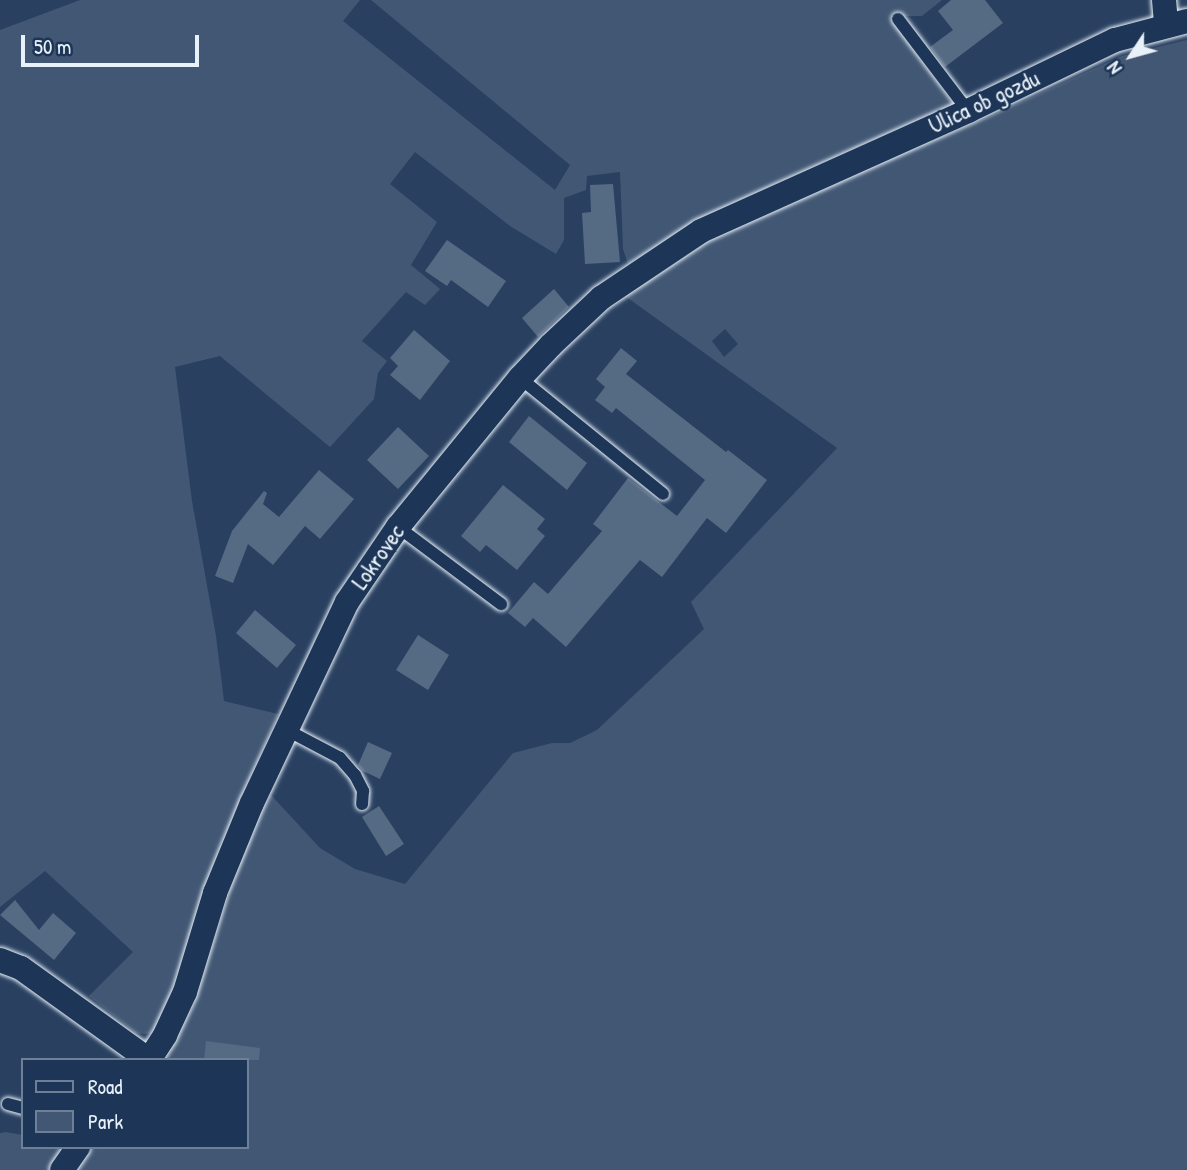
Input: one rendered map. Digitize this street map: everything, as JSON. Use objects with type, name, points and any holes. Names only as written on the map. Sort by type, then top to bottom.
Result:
[{"type":"street","points":[[1164,0],[1177,23]]},
{"type":"street","name":"Ulica ob gozdu","points":[[784,191],[968,111],[1115,40],[1177,23]]},
{"type":"street","name":"Lokrovec","points":[[150,1058],[165,1035],[185,992],[215,893],[285,729],[346,602],[398,527],[520,378],[601,298],[701,231],[784,191]]},
{"type":"street","points":[[0,960],[22,968],[146,1058]]},
{"type":"street","points":[[62,1170],[77,1149]]},
{"type":"lane","points":[[898,19],[968,111]]},
{"type":"lane","points":[[520,378],[663,494]]},
{"type":"lane","points":[[398,527],[501,604]]},
{"type":"lane","points":[[285,729],[340,758],[355,775],[363,791],[362,804]]},
{"type":"lane","points":[[8,1104],[21,1107]]},
{"type":"green space","points":[[80,0],[360,0],[343,21],[555,190],[570,165],[371,0],[942,0],[922,16],[902,16],[894,24],[953,104],[750,195],[694,223],[628,264],[623,249],[620,172],[587,176],[586,190],[564,198],[564,240],[556,254],[510,226],[415,152],[390,184],[437,222],[411,265],[440,289],[425,305],[406,292],[362,341],[387,361],[378,373],[374,399],[330,447],[220,356],[175,367],[192,501],[216,636],[224,701],[278,714],[247,784],[173,990],[153,1033],[145,1034],[136,1033],[89,996],[133,952],[45,871],[0,907],[0,30]]},
{"type":"green space","points":[[1187,40],[1187,1170],[77,1170],[93,1149],[248,1149],[248,1058],[166,1058],[194,1005],[247,837],[271,795],[320,848],[355,869],[405,884],[513,753],[552,743],[570,743],[597,730],[704,629],[691,602],[837,448],[625,296],[689,252],[761,213],[980,121],[1122,56]],"holes":[[[725,329],[738,344],[724,357],[712,341]]]},
{"type":"green space","points":[[0,1133],[21,1135],[21,1149],[63,1149],[49,1170],[0,1170]]},
{"type":"building","points":[[951,0],[985,0],[1003,23],[945,67],[930,47],[953,30],[938,11]]},
{"type":"building","points":[[613,184],[620,262],[585,264],[582,213],[591,212],[590,185]]},
{"type":"building","points":[[447,240],[506,281],[488,307],[451,280],[447,286],[425,271]]},
{"type":"building","points":[[554,289],[569,307],[538,337],[522,318]]},
{"type":"building","points":[[414,330],[450,361],[420,400],[390,375],[398,366],[390,358]]},
{"type":"building","points":[[621,348],[637,361],[626,374],[726,452],[728,450],[767,480],[726,533],[707,518],[662,577],[640,560],[566,647],[533,618],[525,627],[508,613],[534,582],[548,594],[602,531],[593,524],[628,478],[677,516],[705,480],[616,408],[612,413],[595,400],[605,387],[596,379]]},
{"type":"building","points":[[529,416],[587,463],[567,490],[509,442]]},
{"type":"building","points":[[398,427],[429,456],[398,489],[367,460]]},
{"type":"building","points":[[319,470],[354,499],[320,539],[305,526],[273,565],[248,544],[233,583],[215,576],[232,531],[264,491],[267,493],[263,504],[279,517]]},
{"type":"building","points":[[503,485],[545,519],[537,529],[545,536],[517,570],[486,545],[480,552],[461,536]]},
{"type":"building","points":[[255,610],[296,645],[277,668],[236,633]]},
{"type":"building","points":[[418,635],[449,655],[428,690],[396,670]]},
{"type":"building","points":[[368,742],[392,753],[380,779],[363,771],[358,765]]},
{"type":"building","points":[[379,806],[404,844],[386,856],[362,817]]},
{"type":"building","points":[[15,900],[39,930],[53,913],[76,933],[54,960],[0,915]]},
{"type":"building","points":[[206,1041],[260,1048],[259,1060],[204,1058]]}]
